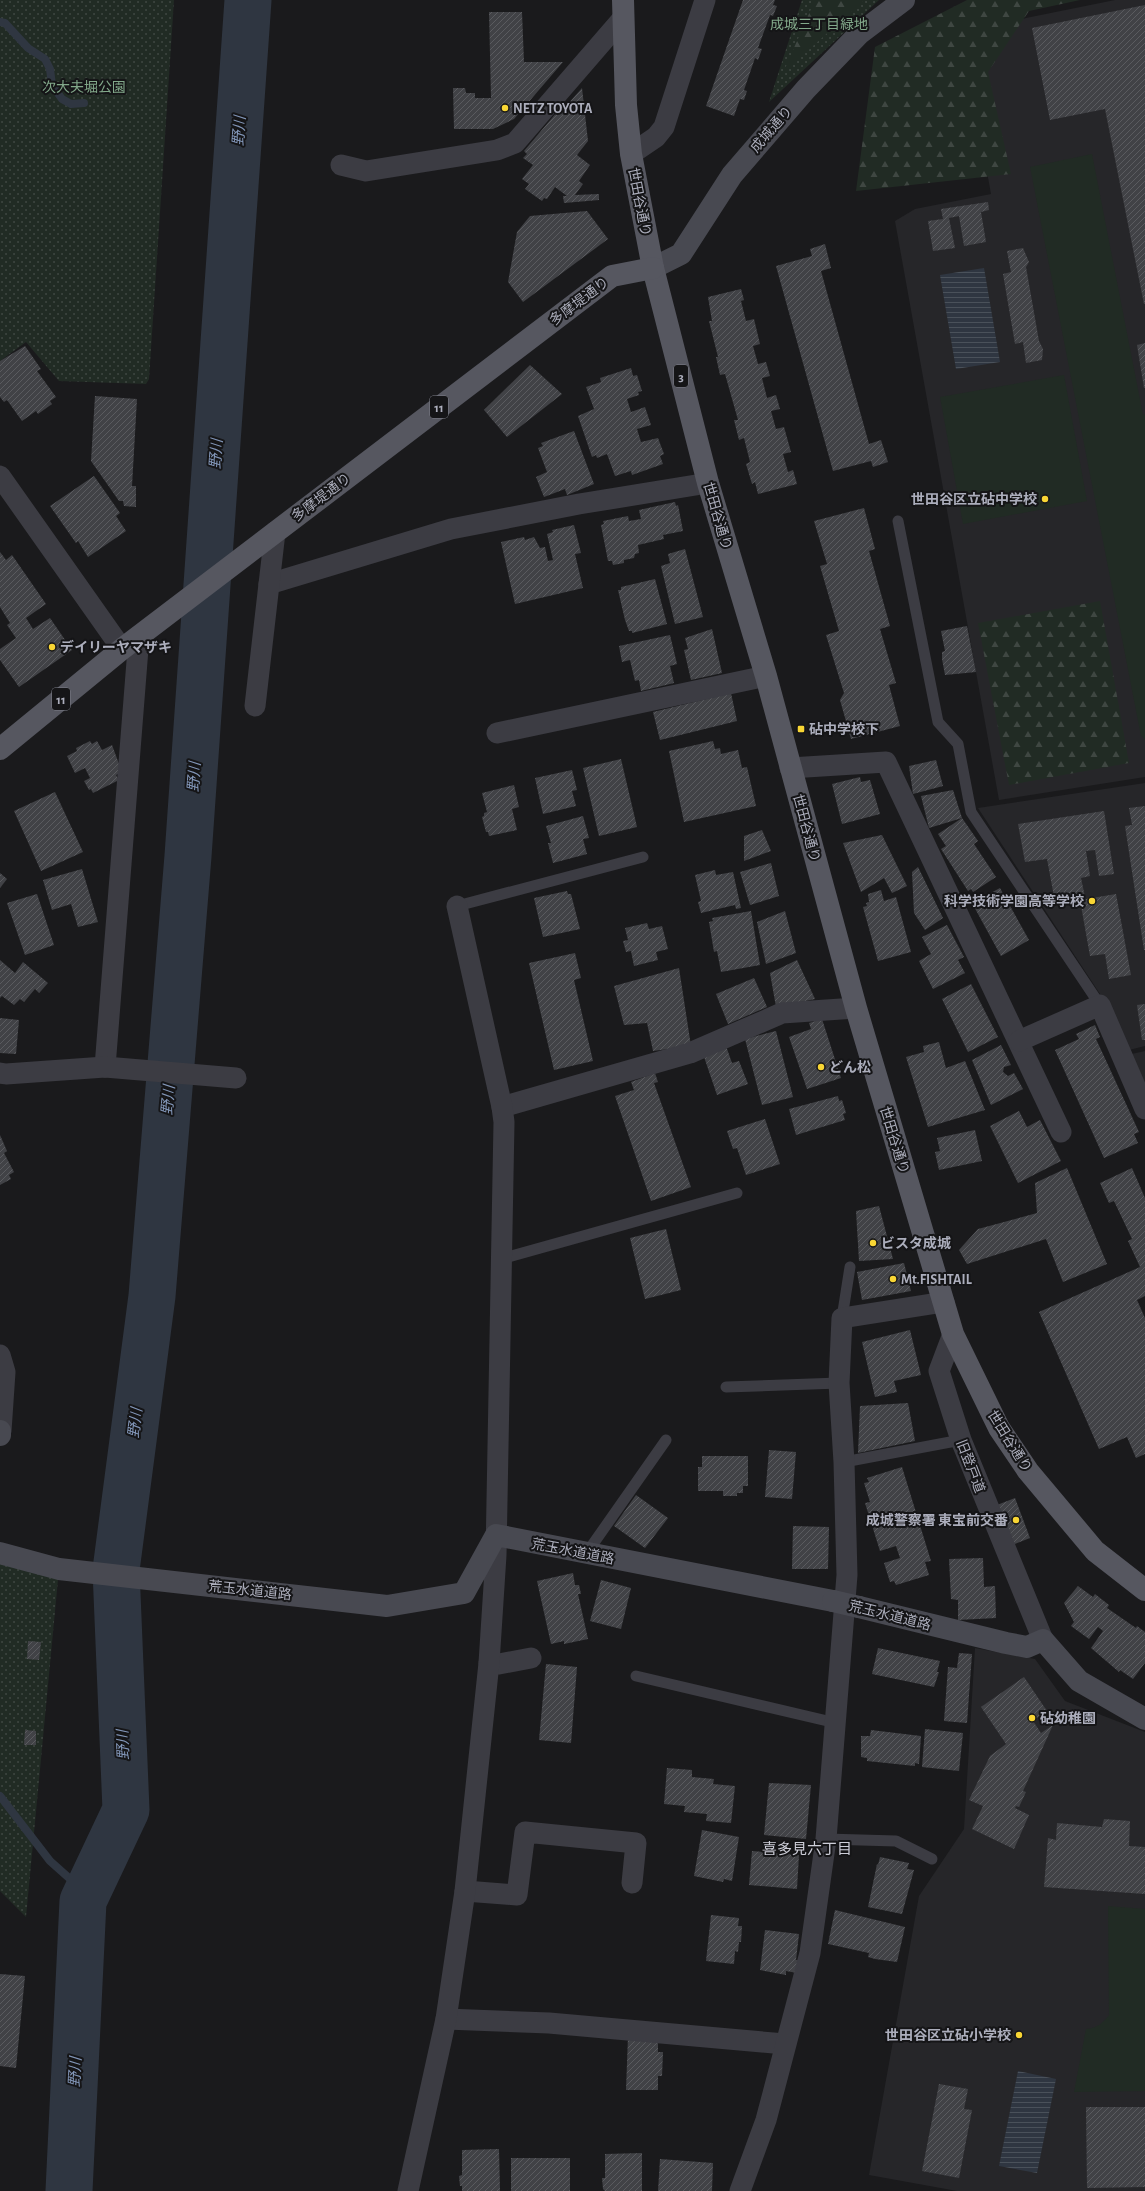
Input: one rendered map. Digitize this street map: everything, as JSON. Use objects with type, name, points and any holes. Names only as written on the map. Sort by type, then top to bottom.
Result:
[{"type":"main road","name":"成城通り","points":[[653,268],[681,254],[732,175],[806,89],[859,34],[904,0]]},
{"type":"main road","name":"世田谷通り","points":[[623,9],[626,105],[631,154],[653,268],[708,483],[766,676],[856,1008],[953,1334],[999,1428],[1028,1471],[1095,1551],[1145,1590]]},
{"type":"main road","name":"多摩堤通り","points":[[0,749],[122,649],[612,276],[653,268]]},
{"type":"main road","name":"荒玉水道道路","points":[[0,1553],[59,1569],[386,1606],[464,1593],[496,1535],[586,1554],[833,1601],[1006,1643],[1027,1647],[1043,1640]]},
{"type":"main road","points":[[1043,1640],[1079,1681],[1145,1719]]},
{"type":"street","points":[[631,154],[656,138],[664,127],[705,0]]},
{"type":"street","points":[[341,165],[366,172],[497,150],[515,143],[623,9]]},
{"type":"street","points":[[0,476],[122,649]]},
{"type":"street","points":[[270,584],[450,529],[579,504],[708,483]]},
{"type":"street","points":[[255,706],[270,584],[270,536]]},
{"type":"street","points":[[113,1068],[147,630]]},
{"type":"street","points":[[497,733],[766,676]]},
{"type":"street","points":[[790,768],[886,762],[1061,1132]]},
{"type":"street","points":[[408,2191],[446,2019],[465,1891],[489,1663],[496,1535],[504,1122],[502,1107],[457,906]]},
{"type":"street","points":[[1019,1041],[1100,1005],[1145,1109]]},
{"type":"street","points":[[502,1107],[690,1053],[782,1013],[856,1008]]},
{"type":"street","points":[[0,1073],[6,1074],[113,1068],[231,1077]]},
{"type":"street","points":[[740,2191],[766,2120],[810,1954],[826,1839],[847,1575],[844,1462],[839,1383],[842,1318],[944,1302]]},
{"type":"street","name":"旧登戸道","points":[[953,1334],[939,1371],[961,1440],[1043,1640]]},
{"type":"street","points":[[0,1354],[5,1372],[0,1432]]},
{"type":"street","points":[[489,1663],[499,1664],[531,1658]]},
{"type":"street","points":[[465,1891],[517,1895],[525,1832],[636,1843],[632,1883]]},
{"type":"street","points":[[446,2019],[549,2023],[785,2044]]},
{"type":"lane","points":[[898,521],[938,722],[958,744],[972,812],[1100,1005]]},
{"type":"lane","points":[[457,906],[643,857]]},
{"type":"lane","points":[[501,1259],[737,1192]]},
{"type":"lane","points":[[842,1318],[850,1267]]},
{"type":"lane","points":[[726,1387],[839,1383]]},
{"type":"lane","points":[[586,1554],[666,1440]]},
{"type":"lane","points":[[844,1462],[961,1440]]},
{"type":"lane","points":[[636,1676],[836,1722]]},
{"type":"lane","points":[[826,1839],[896,1841],[932,1859]]},
{"type":"shaded area","name":"世田谷区立砧中学校","points":[[1115,0],[1145,0],[1145,777],[999,800],[895,221],[915,209],[991,194],[972,89],[1000,26],[1026,18]]},
{"type":"shaded area","points":[[984,268],[1000,362],[956,369],[940,275]]},
{"type":"shaded area","name":"科学技術学園高等学校","points":[[1145,783],[1145,1046],[1125,1051],[1100,994],[978,808]]},
{"type":"shaded area","points":[[1145,1051],[1145,1095],[1127,1055]]},
{"type":"shaded area","name":"世田谷区立砧小学校","points":[[975,1648],[1035,1659],[1065,1701],[1145,1732],[1145,2191],[957,2191],[869,2175],[919,1896],[964,1829]]},
{"type":"shaded area","points":[[1018,2071],[1056,2079],[1037,2173],[999,2166]]},
{"type":"green space","name":"次大夫堀公園","points":[[0,0],[174,0],[149,379],[146,384],[59,381],[26,342],[0,361]]},
{"type":"green space","name":"成城三丁目緑地","points":[[802,0],[879,0],[769,102]]},
{"type":"green space","points":[[815,0],[864,0],[783,73]]},
{"type":"green space","points":[[967,0],[1080,0],[1029,11],[988,72],[1011,174],[856,191],[875,47]]},
{"type":"green space","points":[[1092,154],[1143,415],[1145,414],[1145,739],[1141,736],[1030,167]]},
{"type":"green space","points":[[1064,375],[1087,501],[963,524],[940,397]]},
{"type":"green space","points":[[1100,601],[1129,763],[1009,785],[978,623]]},
{"type":"green space","points":[[0,1559],[59,1569],[26,1917],[0,1891]]},
{"type":"green space","points":[[1108,1906],[1145,1909],[1145,2091],[1074,2092],[1086,2029],[1099,2025],[1109,2015]]},
{"type":"building","points":[[743,0],[775,0],[773,5],[777,6],[773,16],[770,15],[758,48],[762,49],[758,60],[755,58],[744,90],[747,91],[744,100],[740,99],[734,116],[706,106]]},
{"type":"building","points":[[1145,5],[1144,304],[1105,109],[1050,120],[1032,28]]},
{"type":"building","points":[[489,12],[522,12],[524,62],[563,62],[514,119],[493,129],[454,129],[453,88],[465,88],[466,93],[475,93],[475,98],[491,98]]},
{"type":"building","points":[[582,88],[588,141],[577,155],[590,165],[579,181],[583,184],[575,195],[599,194],[599,200],[564,203],[563,196],[567,196],[555,187],[547,199],[544,198],[542,201],[525,189],[529,184],[522,179],[533,165],[523,158],[527,154],[524,151],[563,105],[566,106]]},
{"type":"building","points":[[988,202],[989,210],[981,212],[986,242],[964,246],[959,216],[949,218],[955,248],[933,251],[928,221],[943,219],[941,209]]},
{"type":"building","points":[[587,211],[608,239],[523,302],[508,282],[517,232],[530,216]]},
{"type":"building","points":[[825,244],[831,268],[821,271],[869,444],[881,440],[888,462],[873,467],[871,461],[833,471],[776,266],[812,256],[810,249]]},
{"type":"building","points":[[1023,248],[1029,262],[1026,267],[1039,341],[1043,349],[1042,360],[1026,363],[1023,342],[1015,344],[1003,274],[1011,272],[1007,251]]},
{"type":"building","points":[[741,289],[744,300],[741,301],[746,321],[754,319],[760,344],[753,346],[758,364],[766,362],[770,376],[762,378],[767,398],[776,395],[780,409],[771,411],[776,429],[784,427],[791,452],[783,454],[788,472],[793,470],[797,484],[758,494],[755,482],[752,484],[746,464],[750,462],[744,438],[739,440],[734,420],[738,420],[725,374],[720,375],[716,357],[718,357],[709,321],[712,321],[708,297]]},
{"type":"building","points":[[1145,343],[1145,388],[1144,388],[1137,345]]},
{"type":"building","points":[[25,346],[41,369],[37,371],[56,397],[50,401],[52,404],[38,414],[36,411],[22,421],[7,400],[4,402],[0,397],[0,361]]},
{"type":"building","points":[[530,365],[562,394],[507,437],[484,410]]},
{"type":"building","points":[[631,368],[633,376],[637,375],[642,391],[638,392],[639,395],[627,399],[631,412],[645,407],[651,425],[637,429],[641,442],[658,438],[664,454],[660,456],[663,464],[632,475],[631,471],[615,476],[607,454],[597,458],[596,455],[592,457],[578,416],[594,409],[586,387],[601,382],[600,378]]},
{"type":"building","points":[[95,396],[137,399],[132,486],[136,486],[136,507],[124,506],[123,501],[119,501],[91,461]]},
{"type":"building","points":[[574,431],[594,484],[567,495],[565,489],[544,497],[536,477],[547,472],[538,448],[543,446],[541,443]]},
{"type":"building","points":[[94,476],[120,513],[116,516],[126,531],[88,557],[78,541],[76,543],[50,506]]},
{"type":"building","points":[[675,502],[676,506],[678,505],[683,531],[663,535],[664,539],[638,545],[639,553],[635,554],[634,558],[624,560],[624,563],[613,565],[612,561],[608,561],[601,525],[604,524],[603,521],[628,516],[629,521],[641,519],[639,510]]},
{"type":"building","points":[[864,508],[875,549],[869,551],[890,626],[880,629],[896,683],[889,685],[900,726],[851,739],[840,700],[844,693],[826,635],[839,631],[820,566],[827,564],[814,521]]},
{"type":"building","points":[[574,525],[581,553],[575,554],[583,588],[515,604],[501,542],[524,537],[525,540],[534,537],[540,548],[545,547],[548,561],[553,560],[547,534],[553,532],[552,530]]},
{"type":"building","points":[[685,549],[703,617],[675,624],[661,566],[670,563],[668,554]]},
{"type":"building","points":[[0,552],[6,560],[12,555],[46,604],[26,618],[33,629],[50,618],[72,650],[19,687],[0,660],[0,649],[16,638],[7,625],[10,623],[0,607]]},
{"type":"building","points":[[655,579],[667,624],[632,633],[632,631],[629,631],[625,620],[618,590],[621,590],[621,587]]},
{"type":"building","points":[[967,626],[976,672],[945,675],[942,652],[945,651],[941,631]]},
{"type":"building","points":[[712,629],[722,673],[691,680],[684,650],[688,649],[685,638]]},
{"type":"building","points":[[670,635],[677,664],[670,666],[674,683],[641,691],[639,680],[635,681],[630,660],[622,662],[619,646]]},
{"type":"building","points":[[731,693],[737,721],[660,740],[653,712]]},
{"type":"building","points":[[90,741],[92,744],[97,741],[102,750],[112,745],[122,772],[116,775],[119,780],[93,793],[91,789],[89,790],[84,781],[90,778],[85,768],[75,773],[67,756],[77,751],[76,748]]},
{"type":"building","points":[[713,741],[715,749],[720,748],[721,754],[738,750],[742,768],[747,767],[756,806],[684,822],[669,751]]},
{"type":"building","points":[[621,759],[637,827],[599,836],[583,768]]},
{"type":"building","points":[[936,760],[943,786],[913,794],[909,766]]},
{"type":"building","points":[[572,770],[577,790],[572,791],[576,806],[543,814],[535,778]]},
{"type":"building","points":[[860,777],[861,782],[870,780],[880,814],[842,824],[832,784]]},
{"type":"building","points":[[514,785],[519,807],[512,809],[517,830],[489,836],[488,832],[486,832],[482,817],[484,816],[484,813],[487,812],[482,793]]},
{"type":"building","points":[[953,790],[962,818],[929,828],[921,796]]},
{"type":"building","points":[[55,792],[83,852],[41,871],[14,811]]},
{"type":"building","points":[[1145,806],[1144,950],[1125,826],[1132,825],[1129,808]]},
{"type":"building","points":[[1104,811],[1114,874],[1099,876],[1095,850],[1086,851],[1090,876],[1081,878],[1085,897],[1055,902],[1047,859],[1025,862],[1018,824]]},
{"type":"building","points":[[583,816],[589,838],[583,839],[587,854],[553,863],[548,843],[551,843],[546,826]]},
{"type":"building","points":[[962,818],[978,841],[974,844],[996,877],[973,892],[971,889],[968,891],[941,849],[946,846],[938,834]]},
{"type":"building","points":[[762,830],[771,851],[744,861],[744,836]]},
{"type":"building","points":[[882,835],[907,886],[892,893],[884,878],[861,892],[843,843]]},
{"type":"building","points":[[771,863],[779,896],[750,905],[740,872]]},
{"type":"building","points":[[918,867],[943,918],[925,930],[914,913],[912,872]]},
{"type":"building","points":[[82,869],[98,922],[78,927],[71,904],[52,910],[43,880]]},
{"type":"building","points":[[715,870],[716,875],[733,872],[741,908],[736,909],[735,905],[701,913],[698,902],[701,901],[695,875]]},
{"type":"building","points":[[0,873],[7,879],[0,888]]},
{"type":"building","points":[[1000,888],[1029,940],[1001,956],[972,903]]},
{"type":"building","points":[[881,890],[884,901],[896,897],[911,952],[878,961],[863,907],[867,906],[866,903],[869,902],[868,894]]},
{"type":"building","points":[[567,891],[568,894],[571,894],[580,929],[543,937],[534,898]]},
{"type":"building","points":[[37,894],[54,945],[25,955],[7,903]]},
{"type":"building","points":[[1116,894],[1131,975],[1109,979],[1105,954],[1090,956],[1080,900]]},
{"type":"building","points":[[751,911],[760,965],[721,972],[717,951],[714,952],[709,922],[713,921],[712,918]]},
{"type":"building","points":[[785,911],[796,953],[766,964],[757,922]]},
{"type":"building","points":[[647,923],[649,929],[662,926],[668,949],[656,952],[658,960],[634,966],[631,951],[626,952],[623,941],[628,940],[625,928]]},
{"type":"building","points":[[947,925],[964,957],[958,960],[965,973],[933,989],[919,961],[931,954],[922,937]]},
{"type":"building","points":[[575,953],[581,978],[574,980],[593,1061],[554,1070],[529,963]]},
{"type":"building","points":[[0,960],[15,973],[23,962],[48,983],[39,993],[35,989],[24,1002],[20,999],[14,1005],[2,996],[0,998]]},
{"type":"building","points":[[797,960],[815,999],[776,1007],[770,973]]},
{"type":"building","points":[[679,968],[691,1046],[653,1051],[647,1023],[624,1025],[614,986]]},
{"type":"building","points":[[754,978],[767,1007],[728,1024],[716,994]]},
{"type":"building","points":[[971,984],[998,1037],[968,1052],[942,999]]},
{"type":"building","points":[[1145,1004],[1145,1040],[1142,1040],[1137,1005]]},
{"type":"building","points":[[0,1018],[19,1020],[16,1054],[0,1053]]},
{"type":"building","points":[[822,1019],[841,1078],[807,1089],[789,1037],[811,1029],[809,1023]]},
{"type":"building","points":[[1095,1025],[1100,1037],[1096,1039],[1139,1132],[1134,1134],[1138,1143],[1104,1158],[1055,1050],[1079,1039],[1076,1034]]},
{"type":"building","points":[[776,1031],[793,1097],[762,1105],[745,1039]]},
{"type":"building","points":[[939,1042],[946,1068],[965,1061],[985,1110],[928,1127],[906,1057],[924,1052],[923,1046]]},
{"type":"building","points":[[1001,1045],[1011,1065],[1004,1067],[1003,1072],[1008,1076],[1014,1073],[1023,1089],[991,1105],[972,1060]]},
{"type":"building","points":[[726,1046],[732,1063],[739,1061],[748,1084],[717,1095],[703,1054]]},
{"type":"building","points":[[655,1073],[658,1082],[654,1083],[691,1187],[651,1201],[615,1096],[634,1090],[631,1082]]},
{"type":"building","points":[[838,1096],[839,1101],[842,1100],[846,1113],[843,1114],[845,1120],[796,1135],[789,1109]]},
{"type":"building","points":[[1019,1111],[1027,1127],[1040,1120],[1061,1161],[1018,1183],[990,1126]]},
{"type":"building","points":[[765,1119],[780,1164],[746,1175],[737,1148],[733,1149],[727,1131]]},
{"type":"building","points":[[975,1130],[982,1161],[939,1170],[935,1152],[940,1151],[937,1138]]},
{"type":"building","points":[[0,1135],[7,1151],[4,1153],[14,1172],[9,1175],[11,1179],[0,1185]]},
{"type":"building","points":[[1067,1168],[1107,1264],[1063,1282],[1046,1239],[967,1264],[959,1250],[978,1229],[1037,1213],[1035,1183]]},
{"type":"building","points":[[1132,1168],[1145,1198],[1145,1296],[1137,1300],[1145,1318],[1145,1454],[1136,1458],[1127,1437],[1099,1449],[1039,1312],[1140,1267],[1128,1241],[1132,1239],[1114,1201],[1109,1203],[1100,1183]]},
{"type":"building","name":"ビスタ成城","points":[[879,1206],[893,1259],[859,1261],[856,1211]]},
{"type":"building","points":[[666,1229],[681,1290],[645,1299],[630,1238]]},
{"type":"building","points":[[904,1263],[911,1291],[862,1300],[857,1272]]},
{"type":"building","points":[[910,1330],[921,1375],[894,1381],[897,1392],[875,1397],[862,1342]]},
{"type":"building","points":[[908,1403],[915,1441],[858,1453],[860,1406]]},
{"type":"building","points":[[769,1450],[796,1452],[792,1499],[765,1497]]},
{"type":"building","points":[[702,1456],[748,1456],[748,1486],[743,1486],[743,1493],[737,1493],[737,1496],[723,1496],[723,1491],[698,1491],[698,1467],[702,1467]]},
{"type":"building","points":[[902,1467],[931,1561],[925,1562],[929,1575],[896,1585],[894,1581],[890,1582],[884,1563],[900,1558],[896,1546],[880,1551],[865,1503],[870,1502],[864,1483],[869,1482],[867,1478]]},
{"type":"building","points":[[636,1495],[668,1518],[645,1548],[614,1526]]},
{"type":"building","points":[[1015,1498],[1030,1538],[1012,1545],[997,1505]]},
{"type":"building","points":[[793,1526],[829,1527],[828,1569],[792,1569]]},
{"type":"building","points":[[983,1558],[984,1587],[995,1586],[996,1618],[958,1620],[958,1600],[951,1599],[949,1559]]},
{"type":"building","points":[[573,1573],[575,1585],[579,1585],[581,1594],[578,1594],[588,1639],[564,1644],[564,1641],[551,1644],[537,1581]]},
{"type":"building","points":[[601,1580],[631,1588],[621,1629],[590,1621]]},
{"type":"building","points":[[1078,1586],[1093,1597],[1095,1594],[1109,1605],[1107,1608],[1136,1628],[1137,1626],[1145,1632],[1145,1663],[1133,1679],[1120,1670],[1119,1672],[1091,1648],[1103,1631],[1098,1627],[1089,1639],[1071,1626],[1074,1622],[1064,1603]]},
{"type":"building","points":[[28,1641],[41,1642],[39,1660],[27,1659]]},
{"type":"building","points":[[878,1648],[940,1661],[937,1672],[939,1672],[934,1687],[872,1674]]},
{"type":"building","points":[[959,1653],[972,1654],[967,1723],[944,1721],[948,1667],[957,1668]]},
{"type":"building","points":[[546,1664],[577,1667],[571,1743],[539,1740]]},
{"type":"building","points":[[1024,1677],[1047,1711],[1033,1721],[1041,1733],[1053,1725],[1023,1791],[1026,1792],[1019,1807],[1016,1806],[1015,1808],[1029,1815],[1014,1849],[972,1829],[983,1806],[969,1800],[990,1756],[1006,1744],[981,1707]]},
{"type":"building","points":[[925,1729],[963,1733],[959,1771],[922,1767]]},
{"type":"building","points":[[25,1730],[36,1731],[36,1745],[24,1745]]},
{"type":"building","points":[[871,1730],[921,1736],[919,1764],[915,1763],[915,1766],[867,1761],[867,1758],[861,1757],[861,1736],[870,1736]]},
{"type":"building","points":[[667,1768],[692,1770],[692,1777],[714,1779],[713,1784],[735,1786],[731,1823],[706,1821],[707,1814],[684,1812],[685,1806],[664,1804]]},
{"type":"building","points":[[769,1783],[811,1785],[806,1839],[764,1835]]},
{"type":"building","points":[[1104,1819],[1130,1821],[1129,1846],[1145,1847],[1145,1894],[1044,1887],[1048,1838],[1056,1840],[1057,1823],[1102,1827]]},
{"type":"building","points":[[702,1830],[739,1837],[732,1881],[724,1879],[723,1882],[694,1876]]},
{"type":"building","points":[[752,1851],[799,1855],[797,1889],[749,1885]]},
{"type":"building","points":[[880,1857],[909,1863],[907,1869],[914,1870],[902,1914],[868,1907],[877,1864],[878,1865]]},
{"type":"building","points":[[835,1910],[905,1927],[897,1962],[875,1959],[868,1957],[869,1953],[828,1944]]},
{"type":"building","points":[[711,1915],[739,1918],[738,1926],[742,1926],[741,1942],[739,1942],[738,1952],[735,1951],[734,1964],[706,1961]]},
{"type":"building","points":[[765,1930],[799,1934],[796,1960],[798,1960],[797,1973],[786,1971],[786,1975],[760,1970]]},
{"type":"building","points":[[0,1974],[25,1976],[16,2068],[0,2066]]},
{"type":"building","points":[[628,2036],[658,2037],[658,2052],[663,2052],[662,2076],[658,2076],[658,2090],[626,2090]]},
{"type":"building","points":[[939,2084],[968,2089],[964,2109],[972,2110],[959,2178],[922,2171]]},
{"type":"building","points":[[1086,2107],[1145,2107],[1145,2187],[1087,2188]]},
{"type":"building","points":[[499,2149],[500,2191],[462,2191],[459,2176],[462,2175],[462,2150]]},
{"type":"building","points":[[642,2153],[642,2191],[605,2191],[603,2189],[602,2178],[605,2178],[605,2154]]},
{"type":"building","points":[[511,2158],[570,2158],[570,2191],[511,2191]]},
{"type":"building","points":[[660,2159],[713,2163],[712,2191],[658,2191]]},
{"type":"waterway","name":"野川","points":[[69,2191],[83,1901],[126,1810],[116,1570],[152,1296],[188,856],[248,0]]},
{"type":"waterway","points":[[0,22],[5,23],[28,48],[45,59],[50,69],[52,85],[62,99],[71,104],[84,103]]},
{"type":"waterway","points":[[0,1796],[50,1861],[87,1894]]},
{"type":"place","name":"NETZ TOYOTA","points":[[505,108]]},
{"type":"place","name":"世田谷区立砧中学校","points":[[1045,499]]},
{"type":"place","name":"デイリーヤマザキ","points":[[52,647]]},
{"type":"place","name":"砧中学校下","points":[[801,729]]},
{"type":"place","name":"科学技術学園高等学校","points":[[1092,901]]},
{"type":"place","name":"どん松","points":[[821,1067]]},
{"type":"place","name":"ビスタ成城","points":[[873,1243]]},
{"type":"place","name":"Mt.FISHTAIL","points":[[893,1279]]},
{"type":"place","name":"成城警察署 東宝前交番","points":[[1016,1520]]},
{"type":"place","name":"砧幼稚園","points":[[1032,1718]]},
{"type":"place","name":"世田谷区立砧小学校","points":[[1019,2035]]},
{"type":"district","name":"喜多見六丁目","points":[[807,1849]]}]
